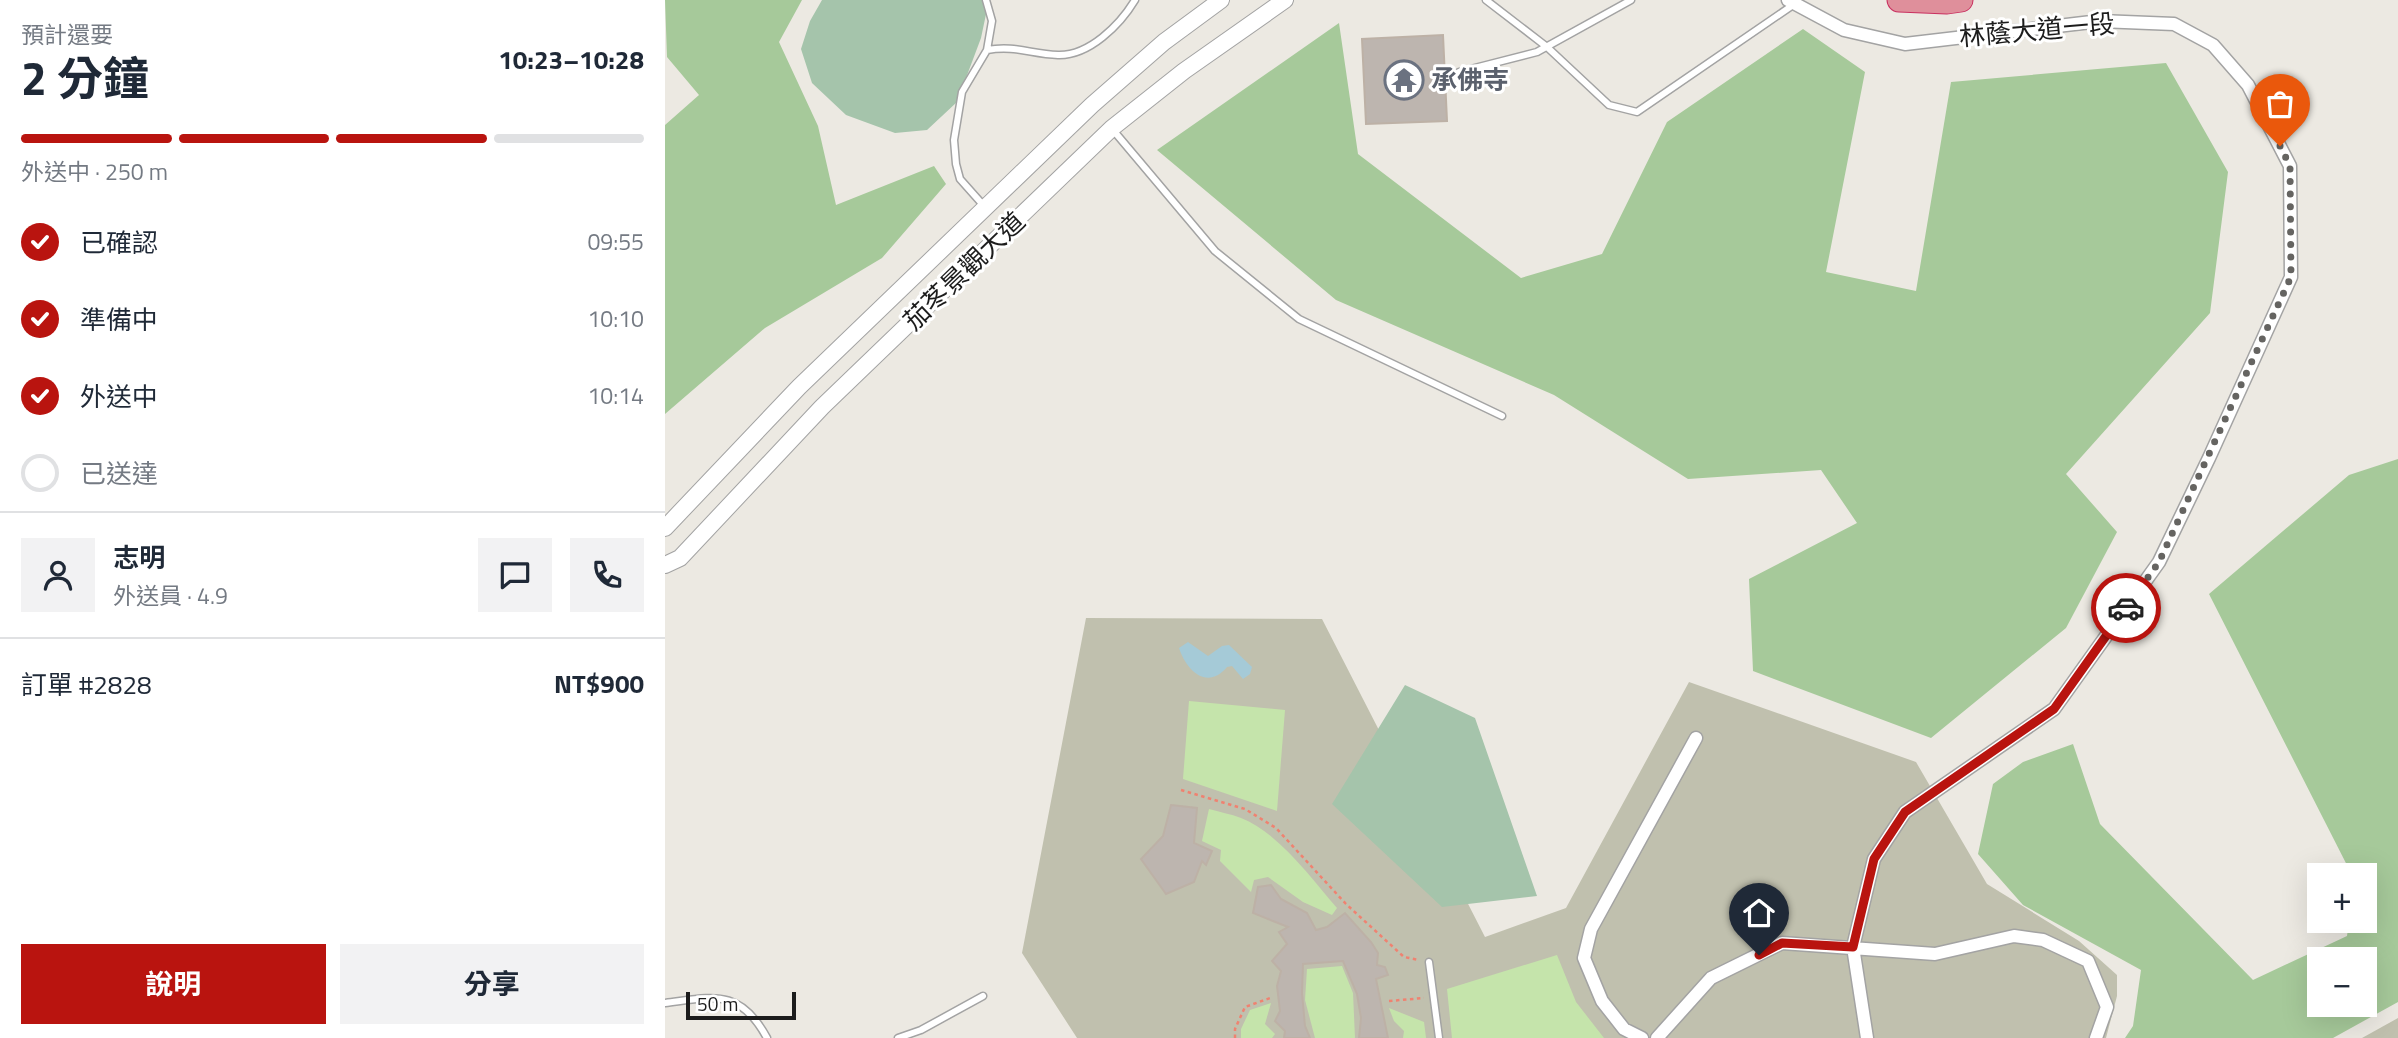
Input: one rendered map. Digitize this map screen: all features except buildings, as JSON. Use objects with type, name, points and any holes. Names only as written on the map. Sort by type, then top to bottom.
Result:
[{"type":"highway","points":[[1899,0],[1961,0]]},
{"type":"street","name":"茄苳景觀大道","points":[[665,528],[799,387],[1092,105],[1164,42],[1221,0]]},
{"type":"street","name":"茄苳景觀大道","points":[[665,565],[680,558],[822,407],[1112,128],[1184,71],[1285,0]]},
{"type":"street","name":"林蔭大道一段","points":[[1790,2],[1845,30],[1905,44],[2101,20],[2174,24],[2213,45],[2248,85],[2290,166],[2291,277],[2159,562],[2054,709],[1905,812],[1874,859],[1853,947],[1867,1038]]},
{"type":"street","points":[[1642,1038],[1624,1029],[1602,1001],[1584,958],[1591,929],[1696,738]]},
{"type":"street","points":[[1657,1038],[1711,978],[1782,943],[1934,954],[2014,936],[2043,940],[2088,961],[2107,1007],[2097,1038]]},
{"type":"lane","points":[[985,207],[960,178],[954,140],[962,92],[987,50],[992,21],[986,0]]},
{"type":"lane","points":[[987,50],[1015,48],[1062,55],[1084,50],[1108,32],[1128,12],[1135,0]]},
{"type":"lane","points":[[1486,0],[1546,47],[1609,105],[1637,112],[1790,2]]},
{"type":"lane","points":[[1459,72],[1537,52],[1631,0]]},
{"type":"lane","points":[[1112,128],[1215,251],[1299,320],[1502,416]]},
{"type":"lane","points":[[1429,962],[1439,1038]]},
{"type":"lane","points":[[898,1038],[921,1030],[983,996]]},
{"type":"lane","points":[[665,1003],[715,997],[726,999],[746,1010],[757,1020],[767,1038]]},
{"type":"path","points":[[1181,790],[1245,808],[1276,828],[1346,904],[1383,934],[1404,957],[1429,962]]},
{"type":"path","points":[[1389,1001],[1435,996]]},
{"type":"path","points":[[1235,1038],[1234,1029],[1245,1007],[1273,998]]},
{"type":"shaded area","points":[[1086,618],[1322,619],[1485,937],[1566,908],[1689,682],[1916,762],[1987,884],[2079,941],[2117,975],[2117,996],[2106,1038],[1077,1038],[1022,953]]},
{"type":"shaded area","points":[[2398,1018],[2398,1038],[2362,1038]]},
{"type":"green space","points":[[665,0],[802,0],[779,42],[818,126],[836,205],[934,166],[946,184],[882,258],[765,328],[665,414],[665,125],[699,95],[667,57]]},
{"type":"green space","points":[[822,0],[989,0],[981,38],[957,102],[927,130],[895,133],[846,115],[812,83],[801,49],[810,21]]},
{"type":"green space","points":[[1339,23],[1358,154],[1521,278],[1602,254],[1667,122],[1803,29],[1865,72],[1826,272],[1916,291],[1951,82],[2166,63],[2228,172],[2210,313],[2066,474],[2117,532],[2066,628],[1931,738],[1753,671],[1749,579],[1857,523],[1821,470],[1688,479],[1554,395],[1336,300],[1157,150]]},
{"type":"green space","points":[[2398,459],[2398,1002],[2377,1014],[2377,947],[2324,947],[2347,936],[2347,933],[2377,933],[2377,863],[2346,863],[2209,594],[2349,475]]},
{"type":"green space","points":[[1405,685],[1475,718],[1537,896],[1442,907],[1332,804]]},
{"type":"green space","points":[[1189,701],[1285,710],[1277,811],[1183,779]]},
{"type":"green space","points":[[2073,744],[2100,824],[2253,980],[2307,955],[2307,1017],[2371,1017],[2333,1038],[2125,1038],[2133,1026],[2141,970],[2023,905],[1978,854],[1993,784],[2023,762]]},
{"type":"green space","points":[[1209,809],[1255,825],[1281,845],[1337,908],[1332,915],[1303,902],[1268,877],[1254,880],[1251,892],[1220,861],[1221,850],[1202,841]]},
{"type":"green space","points":[[1557,955],[1576,1002],[1604,1038],[1452,1038],[1447,989]]},
{"type":"green space","points":[[1342,966],[1353,993],[1355,1038],[1315,1038],[1305,1000],[1307,969]]},
{"type":"green space","points":[[1271,1003],[1265,1024],[1275,1034],[1272,1038],[1241,1038],[1241,1029],[1250,1010]]},
{"type":"green space","points":[[1389,1008],[1424,1022],[1426,1038],[1403,1038],[1404,1031],[1394,1021]]},
{"type":"water","points":[[1188,642],[1208,656],[1222,646],[1229,645],[1252,667],[1250,674],[1243,679],[1232,666],[1212,677],[1198,675],[1187,664],[1179,648]]},
{"type":"way so far","points":[[2126,608],[2159,562],[2291,277],[2290,166],[2280,146]]},
{"type":"place","name":"承佛寺","points":[[1404,80]]},
{"type":"route","points":[[1759,955],[1782,943],[1853,947],[1874,859],[1905,812],[2054,709],[2126,608]]}]
